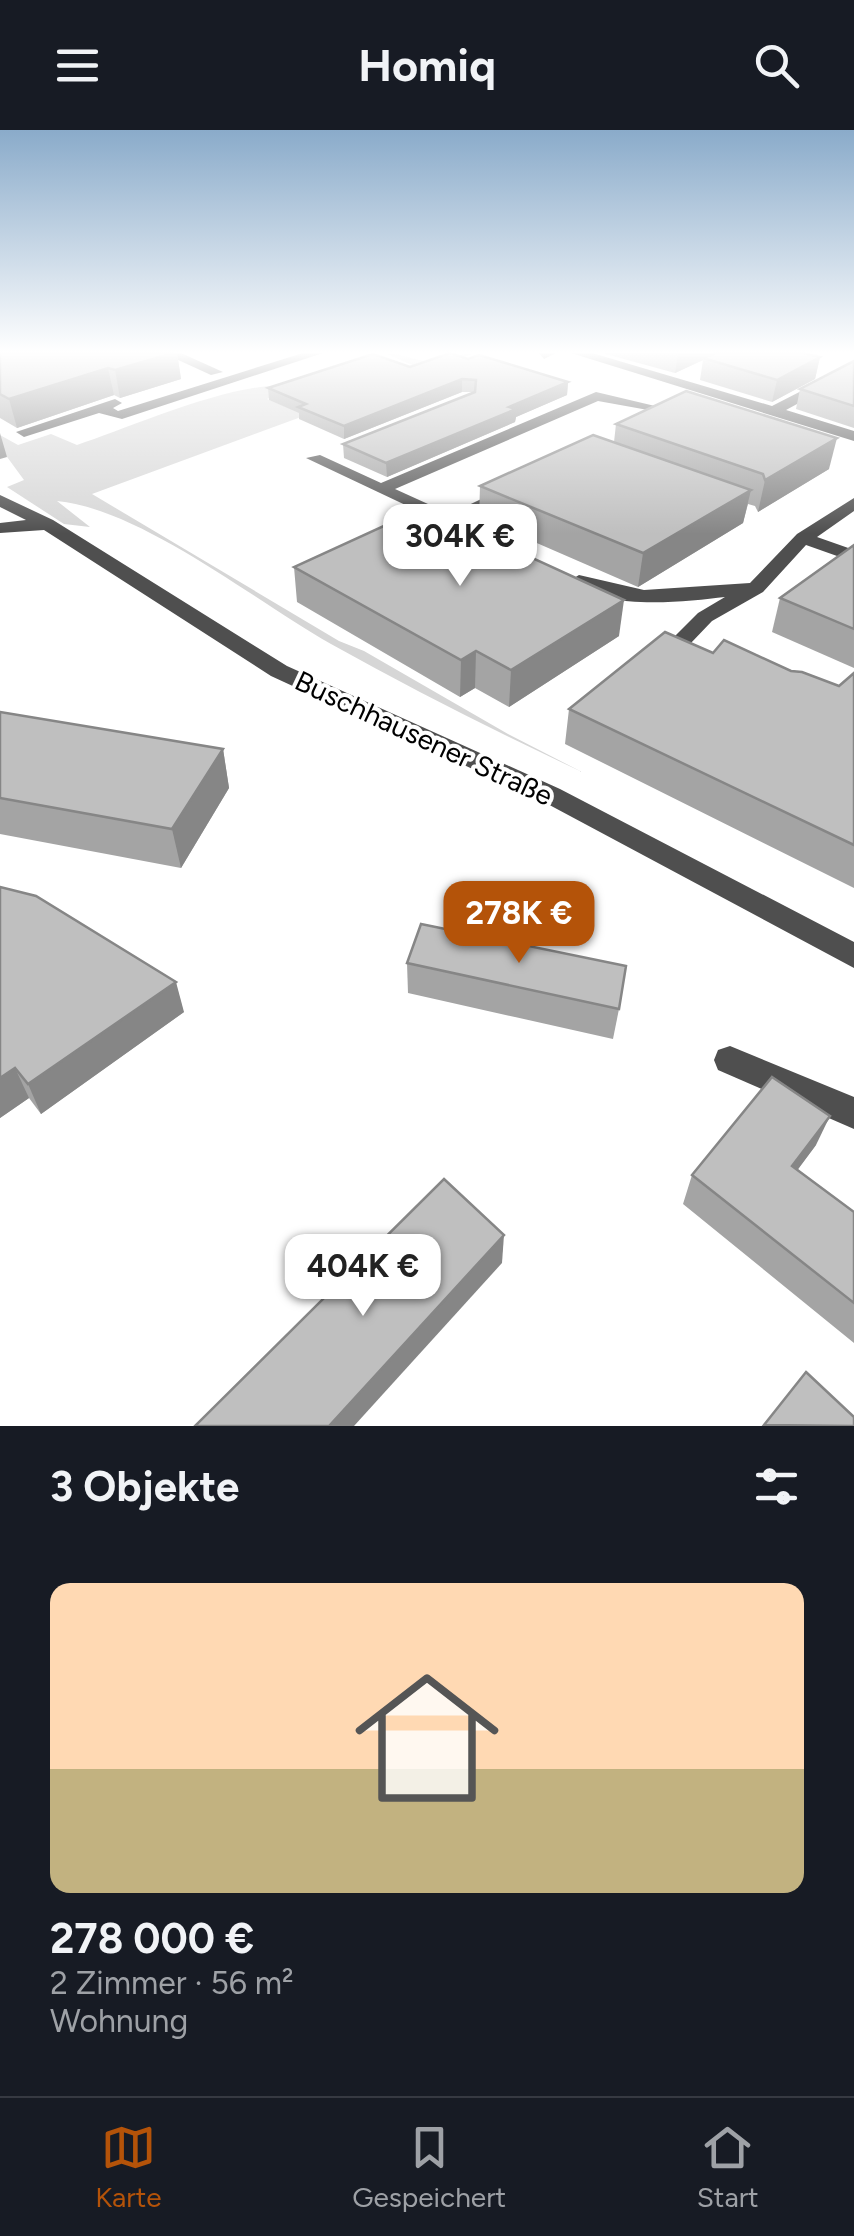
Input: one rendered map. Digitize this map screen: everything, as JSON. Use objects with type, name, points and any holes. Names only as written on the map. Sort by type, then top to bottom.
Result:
[{"type":"street","points":[[24,432],[83,413]]},
{"type":"street","points":[[381,489],[556,413]]},
{"type":"street","points":[[778,413],[854,436]]},
{"type":"street","points":[[331,451],[314,458],[458,525],[518,488]]},
{"type":"street","name":"Buschhausener Straße","points":[[0,500],[46,524],[293,678],[551,796],[854,956]]},
{"type":"street","points":[[709,661],[676,646],[705,617],[756,588],[803,538],[854,503]]},
{"type":"street","points":[[0,528],[46,524]]},
{"type":"street","points":[[803,538],[854,556]]},
{"type":"street","points":[[553,569],[604,593],[623,597],[756,588]]},
{"type":"street","points":[[730,1060],[854,1113]]},
{"type":"shaded area","points":[[165,413],[311,413],[92,494],[339,641],[364,651],[582,772],[331,644],[161,538],[90,508],[57,501],[90,527],[64,524],[7,487],[24,480],[2,450],[0,435],[18,445],[51,434],[77,445]]},
{"type":"building","points":[[314,413],[375,413],[344,426]]},
{"type":"building","points":[[420,413],[505,413],[386,463],[343,444]]},
{"type":"building","points":[[638,413],[758,413],[837,438],[765,480],[763,474],[616,424]]},
{"type":"building","points":[[593,435],[751,490],[643,553],[480,486]]},
{"type":"building","points":[[423,508],[624,600],[511,670],[476,651],[461,660],[294,567]]},
{"type":"building","points":[[854,545],[854,629],[780,598]]},
{"type":"building","points":[[665,632],[713,653],[724,640],[791,671],[839,686],[854,673],[854,845],[569,709]]},
{"type":"building","points":[[0,712],[223,749],[172,829],[0,798]]},
{"type":"building","points":[[0,887],[36,896],[176,982],[28,1084],[15,1068],[0,1078]]},
{"type":"building","points":[[421,924],[626,966],[619,1009],[407,963]]},
{"type":"building","points":[[772,1077],[830,1116],[792,1166],[854,1212],[854,1303],[692,1175]]},
{"type":"building","points":[[444,1179],[504,1235],[329,1426],[195,1426]]},
{"type":"building","points":[[806,1372],[854,1417],[854,1426],[764,1425]]}]
